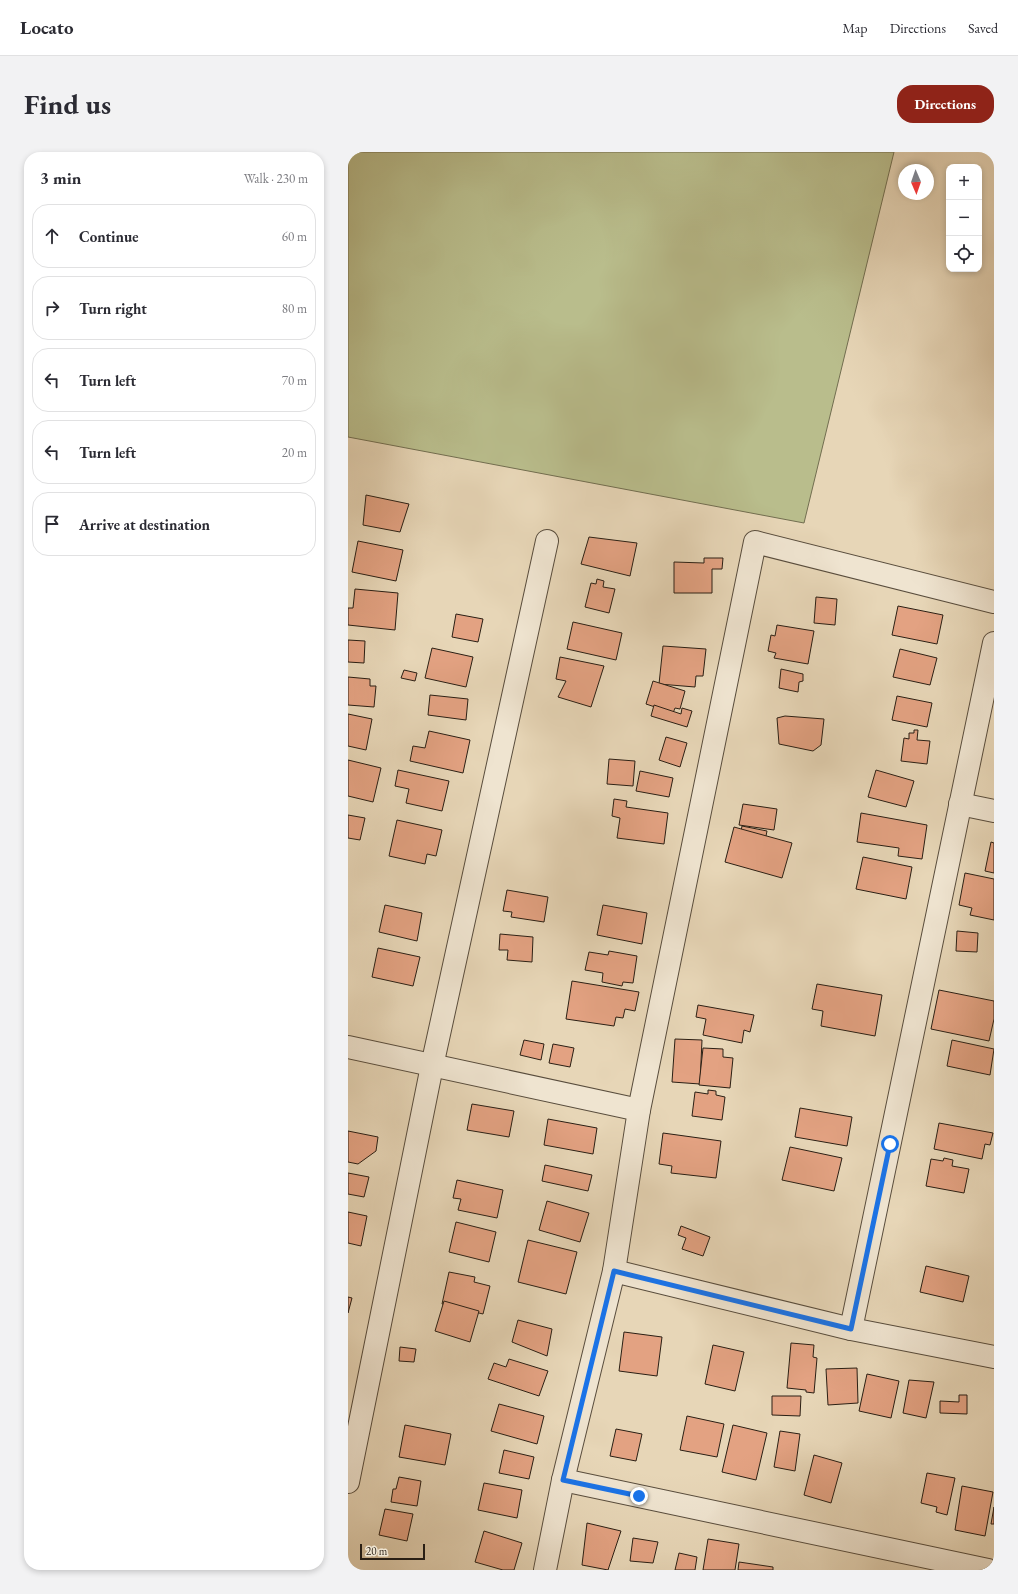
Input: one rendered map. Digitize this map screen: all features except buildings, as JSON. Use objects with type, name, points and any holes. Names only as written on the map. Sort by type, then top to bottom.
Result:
[{"type":"street","points":[[348,1482],[432,1066],[547,541]]},
{"type":"street","points":[[545,1570],[563,1480],[614,1271],[639,1110],[755,542],[994,602]]},
{"type":"street","points":[[851,1329],[994,643]]},
{"type":"street","points":[[960,804],[994,811]]},
{"type":"street","points":[[348,1047],[639,1110]]},
{"type":"street","points":[[614,1271],[851,1329],[994,1357]]},
{"type":"street","points":[[563,1480],[988,1570]]},
{"type":"green space","points":[[348,152],[894,152],[804,523],[348,437]]},
{"type":"route","points":[[639,1496],[563,1480],[614,1271],[851,1329],[890,1144]]}]
